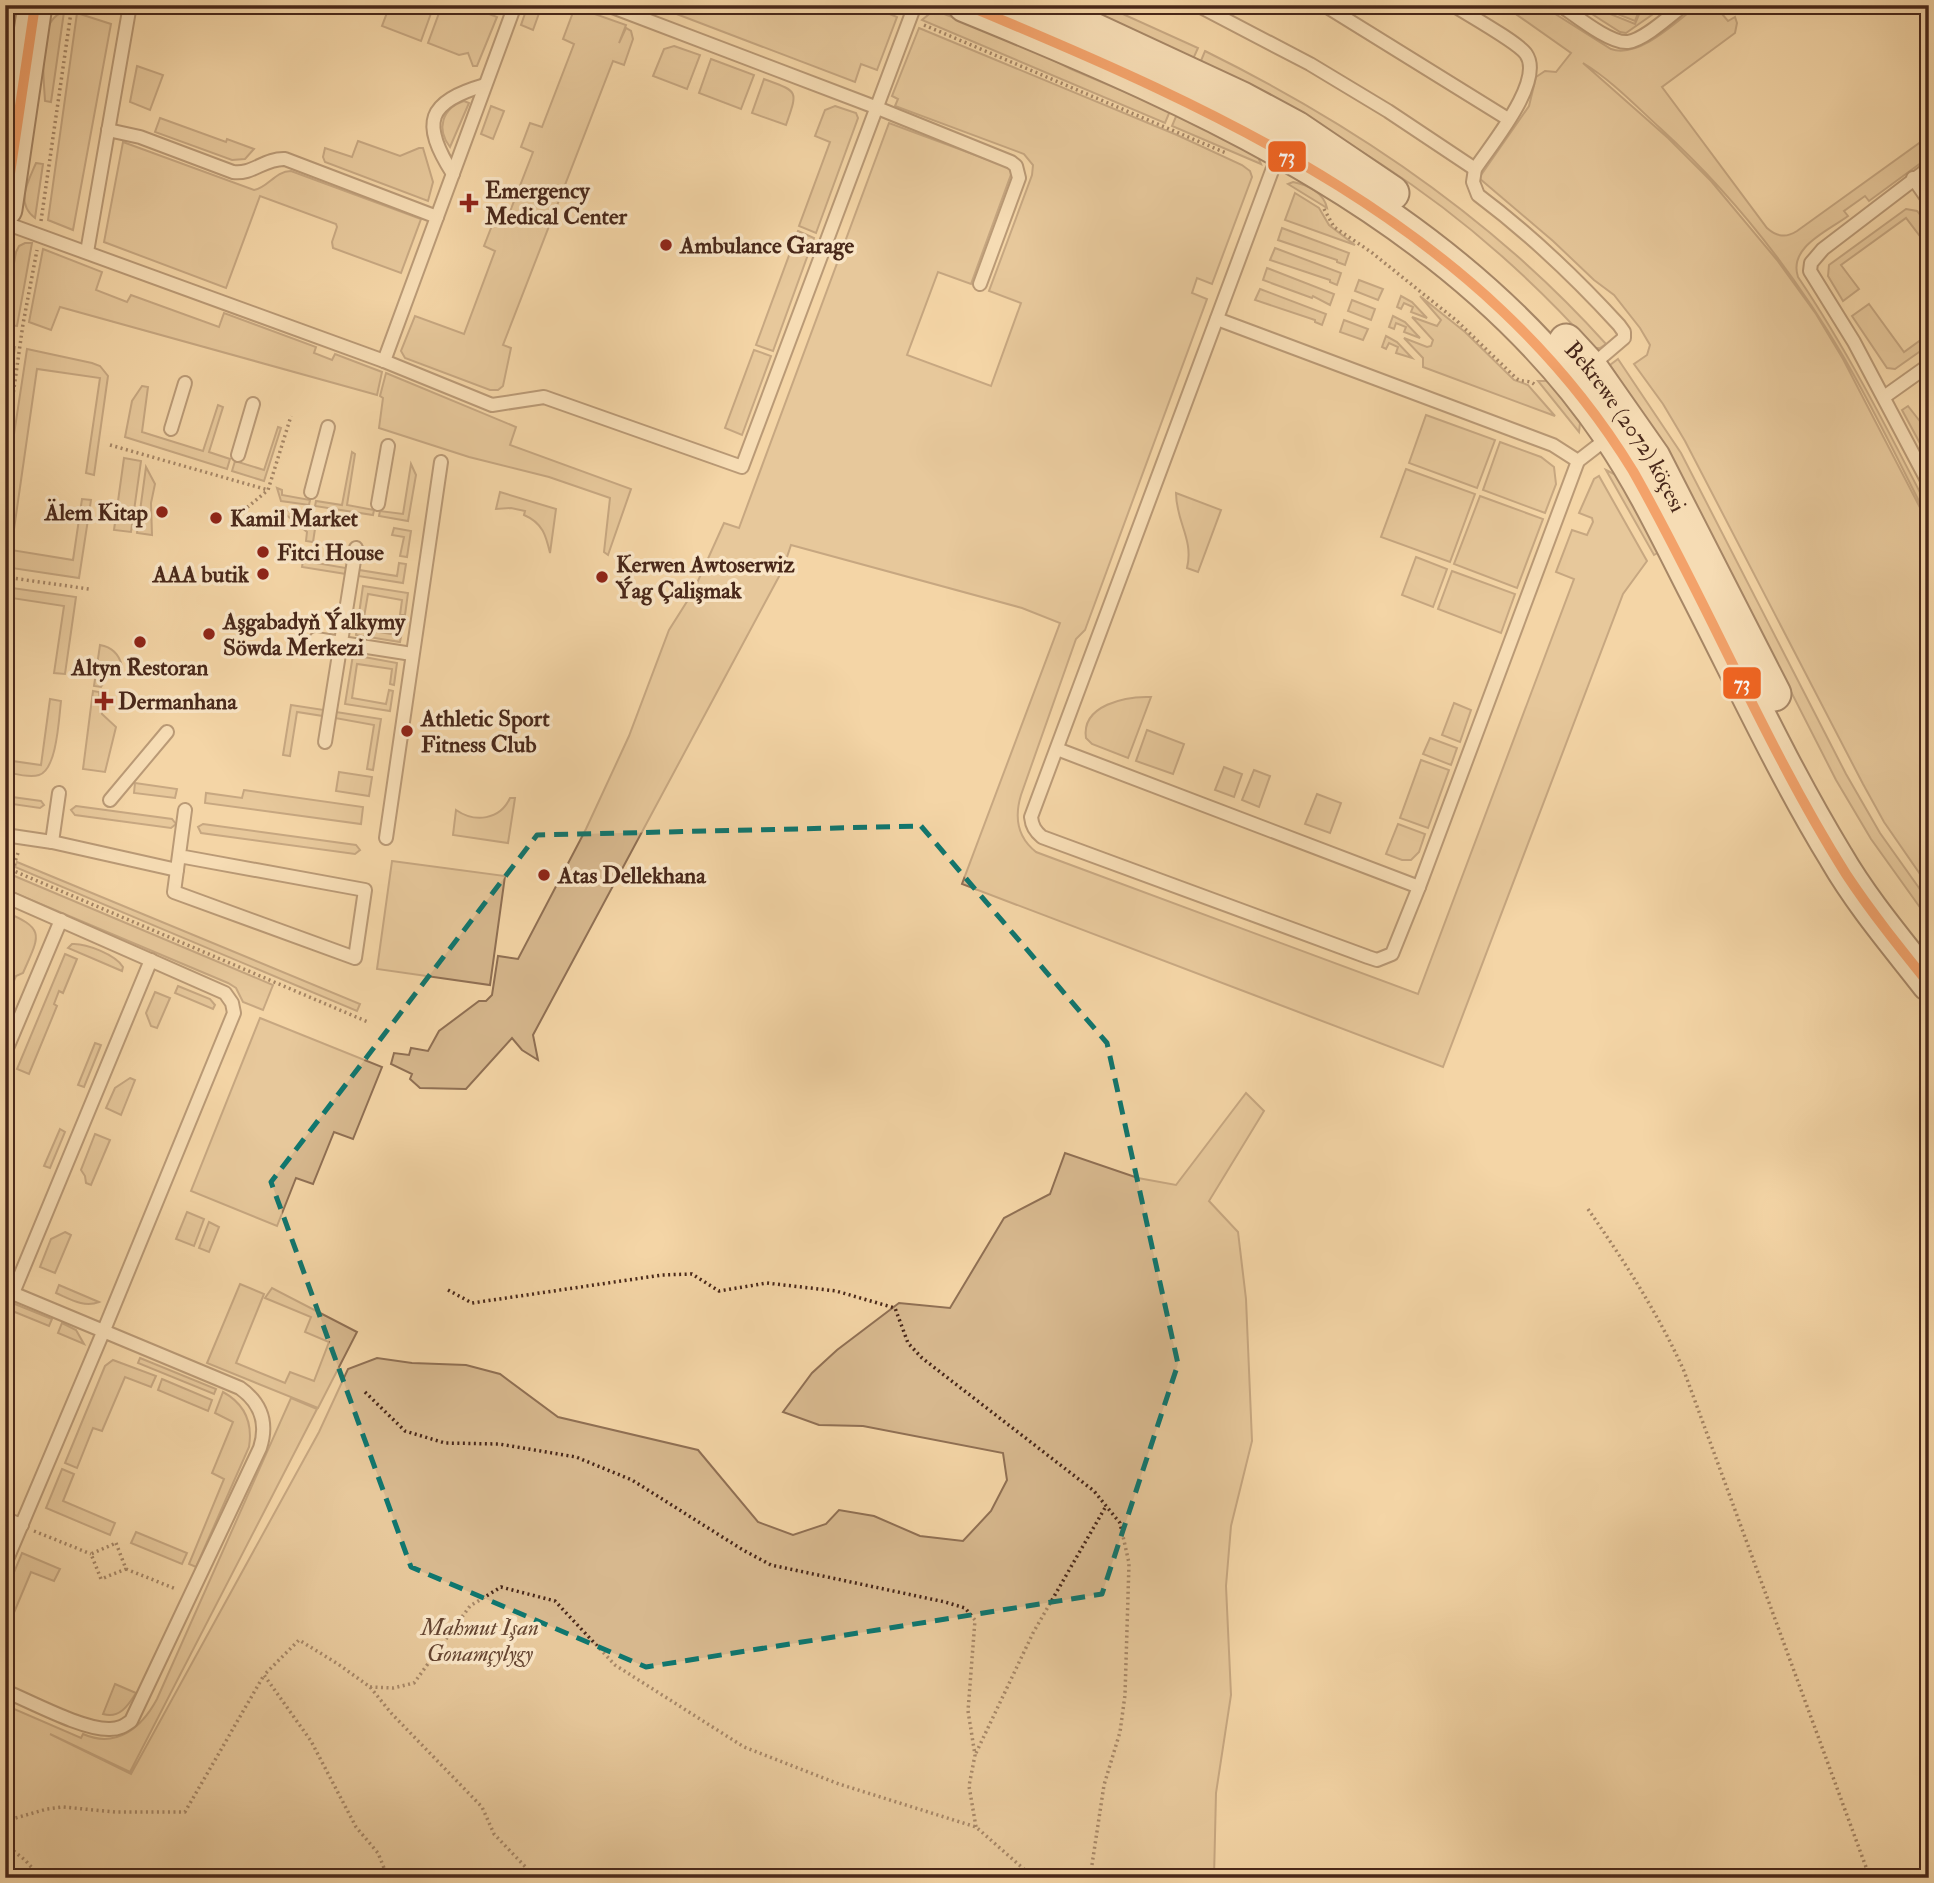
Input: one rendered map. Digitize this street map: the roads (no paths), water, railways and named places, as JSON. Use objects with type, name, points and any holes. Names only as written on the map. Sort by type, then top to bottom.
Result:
[{"type":"main road","points":[[5,209],[35,5]]},
{"type":"main road","name":"Bekrewe (2072) köçesi","points":[[965,5],[1180,100],[1280,150],[1385,213],[1454,268],[1531,337],[1572,381],[1611,436],[1661,522],[1803,800],[1838,861],[1929,984]]},
{"type":"main road","name":"Bekrewe (2072) köçesi","points":[[1040,5],[1191,74],[1296,128],[1392,193],[1465,248],[1538,311],[1590,367],[1653,457],[1745,634],[1819,786],[1893,904],[1929,950]]},
{"type":"lane","points":[[87,253],[130,5]]},
{"type":"lane","points":[[384,361],[515,5]]},
{"type":"lane","points":[[607,5],[1005,158],[1016,166],[1019,178],[1017,185],[980,284]]},
{"type":"lane","points":[[5,223],[384,361],[492,405],[544,397],[742,467],[915,5]]},
{"type":"lane","points":[[1197,5],[1322,71],[1475,169]]},
{"type":"lane","points":[[1324,5],[1508,119]]},
{"type":"lane","points":[[1453,5],[1526,53],[1530,63],[1528,83],[1521,99],[1475,169],[1473,182],[1478,195],[1514,222],[1580,282],[1624,332],[1624,338],[1590,367]]},
{"type":"lane","points":[[1560,5],[1609,37],[1628,42],[1684,5]]},
{"type":"lane","points":[[453,174],[434,139],[434,120],[442,104],[450,97],[485,85]]},
{"type":"lane","points":[[108,130],[141,138],[233,172],[247,172],[267,162],[285,159],[437,217]]},
{"type":"lane","points":[[1280,150],[1031,817],[1032,825],[1042,837],[1377,960],[1392,954],[1578,461],[1611,436]]},
{"type":"lane","points":[[1929,168],[1823,249],[1811,262],[1813,278],[1854,342],[1929,484]]},
{"type":"lane","points":[[1913,178],[1929,201]]},
{"type":"lane","points":[[1217,319],[1553,445],[1578,461]]},
{"type":"lane","points":[[1884,397],[1929,365]]},
{"type":"lane","points":[[171,429],[185,383]]},
{"type":"lane","points":[[238,454],[253,404]]},
{"type":"lane","points":[[311,492],[328,427]]},
{"type":"lane","points":[[378,505],[388,446]]},
{"type":"lane","points":[[386,838],[441,462]]},
{"type":"lane","points":[[325,742],[356,548]]},
{"type":"lane","points":[[316,639],[412,654]]},
{"type":"lane","points":[[110,800],[167,732]]},
{"type":"lane","points":[[1057,749],[1419,887]]},
{"type":"lane","points":[[52,842],[59,793]]},
{"type":"lane","points":[[179,856],[365,890],[355,958],[174,892],[185,810]]},
{"type":"lane","points":[[5,835],[52,842],[177,870]]},
{"type":"lane","points":[[5,896],[225,993],[232,1003],[234,1013],[5,1564]]},
{"type":"lane","points":[[5,1053],[61,919]]},
{"type":"lane","points":[[5,1691],[85,1725],[110,1730],[121,1728],[131,1721],[263,1437],[262,1415],[251,1396],[240,1388],[9,1292],[151,960]]},
{"type":"lane","points":[[5,1519],[22,1525]]},
{"type":"place","name":"Emergency Medical Center","points":[[469,203]]},
{"type":"place","name":"Ambulance Garage","points":[[666,245]]},
{"type":"place","name":"Älem Kitap","points":[[162,512]]},
{"type":"place","name":"Kamil Market","points":[[216,518]]},
{"type":"place","name":"Fitci House","points":[[263,552]]},
{"type":"place","name":"AAA butik","points":[[263,574]]},
{"type":"place","name":"Kerwen Awtoserwiz Ýag Çalişmak","points":[[602,577]]},
{"type":"place","name":"Aşgabadyň Ýalkymy Söwda Merkezi","points":[[209,634]]},
{"type":"place","name":"Altyn Restoran","points":[[140,642]]},
{"type":"place","name":"Dermanhana","points":[[104,701]]},
{"type":"place","name":"Athletic Sport Fitness Club","points":[[407,731]]},
{"type":"place","name":"Atas Dellekhana","points":[[544,875]]},
{"type":"park label","name":"Mahmut Işan Gonamçylygy","points":[[480,1640]]}]
